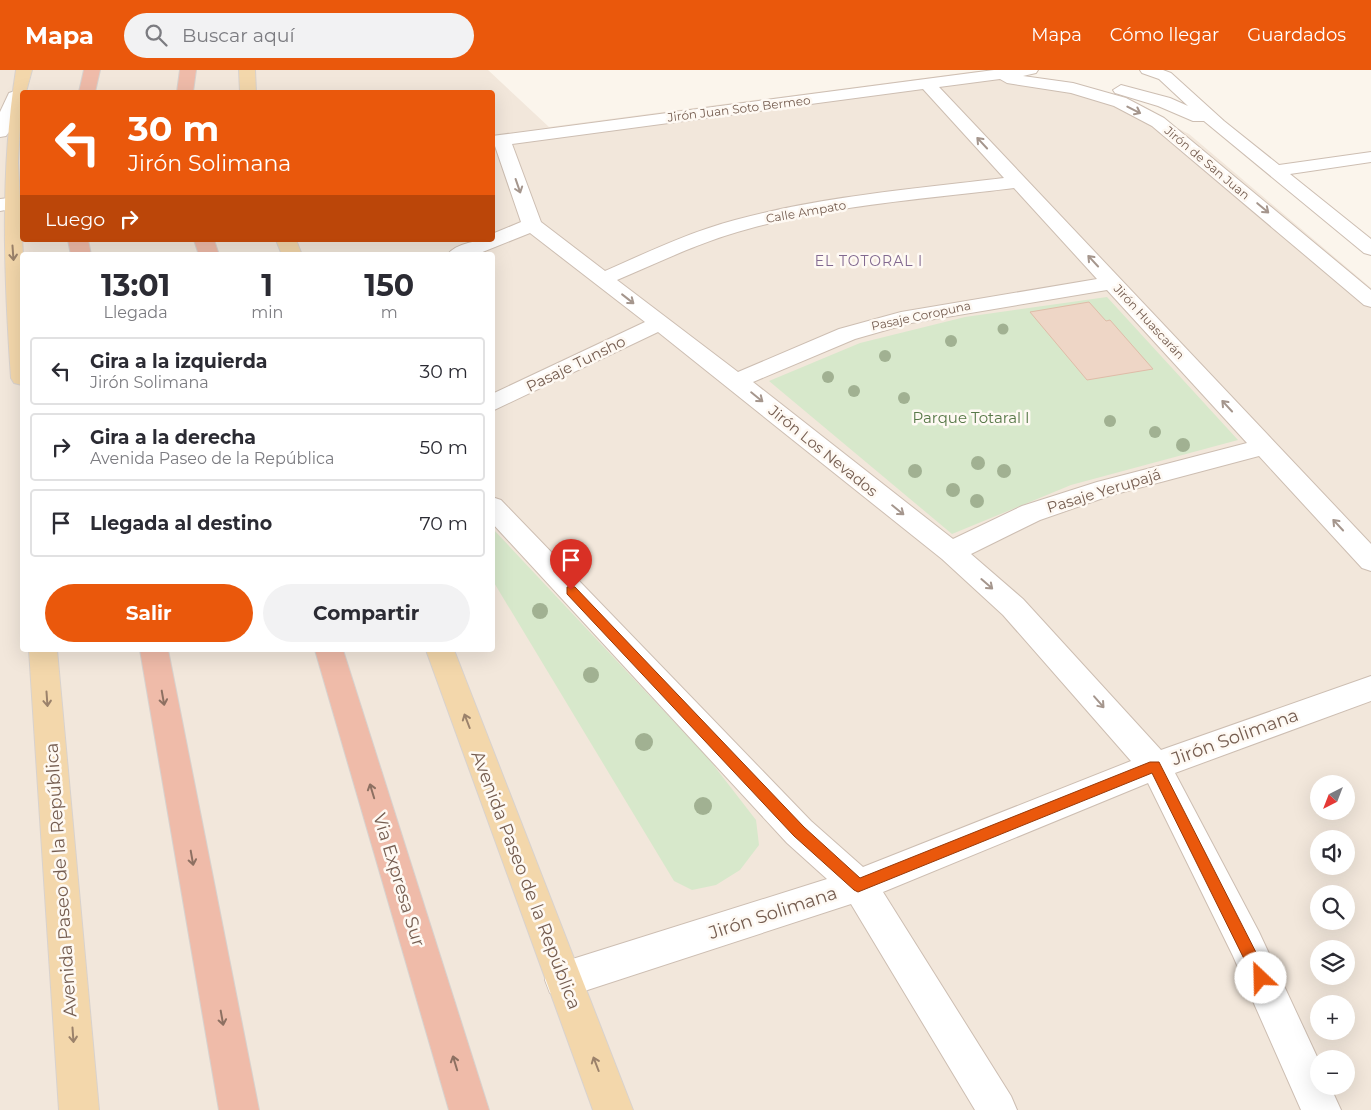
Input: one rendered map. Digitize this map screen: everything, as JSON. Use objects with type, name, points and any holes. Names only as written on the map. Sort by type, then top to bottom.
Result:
[{"type":"highway","points":[[87,90],[92,70]]},
{"type":"highway","points":[[185,90],[188,70]]},
{"type":"highway","points":[[154,652],[239,1110]]},
{"type":"highway","name":"Via Expresa Sur","points":[[330,652],[469,1110]]},
{"type":"main road","points":[[20,358],[5,205],[9,140],[15,96],[24,70]]},
{"type":"main road","points":[[248,70],[248,90]]},
{"type":"main road","name":"Avenida Paseo de la República","points":[[43,652],[78,1110]]},
{"type":"main road","name":"Avenida Paseo de la República","points":[[441,652],[613,1110]]},
{"type":"street","points":[[985,77],[1030,70],[1095,82],[1164,102],[1218,125]]},
{"type":"street","points":[[1148,70],[1164,76],[1218,125],[1371,250]]},
{"type":"street","name":"Jirón Juan Soto Bermeo","points":[[497,140],[985,77]]},
{"type":"street","name":"Jirón de San Juan","points":[[985,77],[1030,80],[1073,88],[1120,102],[1158,122],[1190,146],[1371,301]]},
{"type":"street","name":"Jirón Huascarán","points":[[926,84],[1371,561]]},
{"type":"street","points":[[0,132],[15,96]]},
{"type":"street","points":[[495,240],[532,225],[497,140]]},
{"type":"street","points":[[1276,171],[1371,157]]},
{"type":"street","name":"Calle Ampato","points":[[602,279],[704,236],[759,220],[814,209],[1019,182]]},
{"type":"street","name":"Jirón Los Nevados","points":[[532,225],[736,381],[951,552],[1013,607],[1155,766],[1246,944],[1321,1110]]},
{"type":"street","points":[[464,252],[489,242]]},
{"type":"street","name":"Pasaje Coropuna","points":[[736,381],[846,334],[908,317],[1113,283]]},
{"type":"street","name":"Pasaje Tunsho","points":[[495,403],[659,323]]},
{"type":"street","name":"Pasaje Yerupajá","points":[[951,552],[1031,513],[1106,488],[1264,447]]},
{"type":"street","points":[[495,509],[799,832],[858,885],[997,1110]]},
{"type":"street","name":"Jirón Solimana","points":[[564,980],[858,885],[1155,766],[1371,688]]},
{"type":"shaded area","points":[[0,70],[488,70],[549,127],[977,71],[1065,81],[1117,97],[1189,134],[1371,288],[1371,1110],[0,1110]]},
{"type":"green space","name":"Parque Totaral I","points":[[1107,297],[1238,440],[1071,485],[952,534],[769,381],[860,343],[965,317]]},
{"type":"green space","points":[[495,531],[708,758],[756,820],[759,845],[740,870],[716,885],[692,890],[674,881],[495,584]]},
{"type":"building","points":[[1089,302],[1106,321],[1110,320],[1153,369],[1087,380],[1030,312]]},
{"type":"district","name":"EL TOTORAL I","points":[[869,261]]},
{"type":"route","points":[[571,590],[799,832],[858,885],[1155,766],[1165,789],[1246,944],[1261,978]]}]
